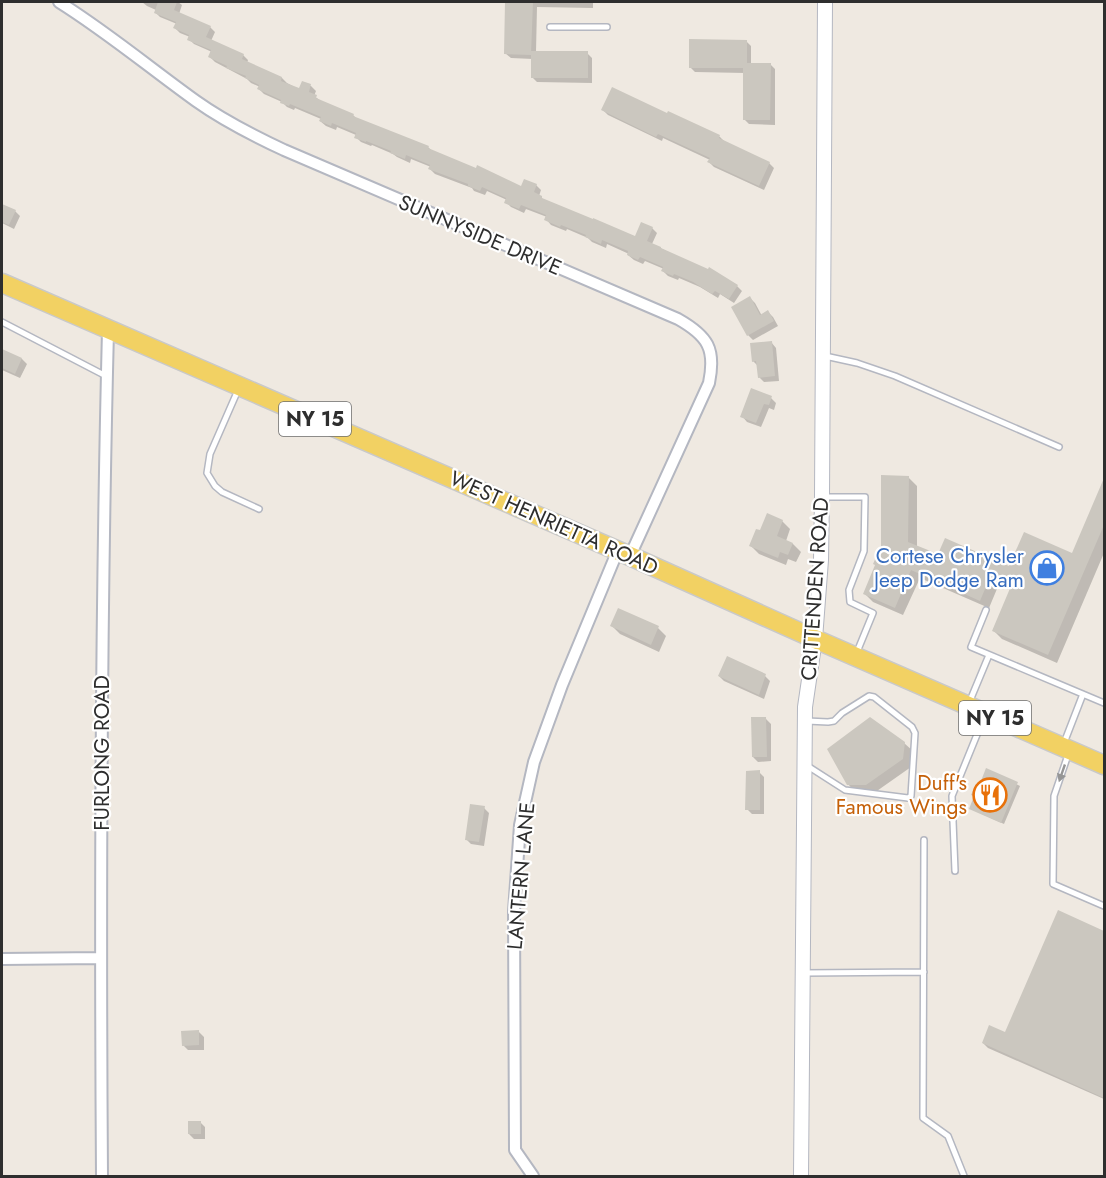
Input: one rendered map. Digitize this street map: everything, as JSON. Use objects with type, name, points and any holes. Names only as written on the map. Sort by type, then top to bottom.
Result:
[{"type":"main road","name":"WEST HENRIETTA ROAD","points":[[2,283],[624,553],[814,639],[1104,765]]},
{"type":"street","name":"SUNNYSIDE DRIVE","points":[[59,2],[116,40],[197,102],[254,136],[678,319],[699,333],[705,340],[711,356],[709,383],[624,553]]},
{"type":"street","name":"CRITTENDEN ROAD","points":[[801,1176],[805,721],[821,560],[825,2]]},
{"type":"street","name":"FURLONG ROAD","points":[[102,1176],[103,634],[108,330]]},
{"type":"street","name":"LANTERN LANE","points":[[533,1176],[514,1150],[514,911],[520,825],[534,762],[562,685],[624,553]]},
{"type":"street","points":[[2,959],[101,958]]},
{"type":"lane","points":[[550,27],[607,27]]},
{"type":"lane","points":[[2,322],[107,377]]},
{"type":"lane","points":[[824,356],[857,363],[895,376],[1059,447]]},
{"type":"lane","points":[[239,386],[210,454],[207,473],[222,492],[259,509]]},
{"type":"lane","points":[[822,497],[865,497],[864,551],[849,590],[850,602],[873,613],[855,657]]},
{"type":"lane","points":[[986,610],[971,647],[1104,703]]},
{"type":"lane","points":[[968,706],[989,655]]},
{"type":"lane","points":[[1083,694],[1054,796],[1053,884],[1104,906]]},
{"type":"lane","points":[[804,765],[845,790],[908,798],[911,796],[915,733],[912,726],[874,697],[869,696],[842,713],[834,721],[805,721]]},
{"type":"lane","points":[[955,871],[952,796],[985,714]]},
{"type":"lane","points":[[924,840],[923,1118],[948,1136],[964,1176]]},
{"type":"lane","points":[[803,973],[924,972]]},
{"type":"building","points":[[158,2],[177,2],[174,10],[211,26],[206,37],[244,54],[242,59],[282,77],[281,81],[299,88],[302,81],[311,84],[309,92],[317,95],[316,98],[354,114],[353,116],[429,146],[428,148],[476,168],[477,165],[521,186],[524,179],[537,184],[534,192],[542,198],[635,236],[641,222],[653,227],[647,241],[708,269],[709,267],[738,285],[729,299],[715,291],[712,294],[693,282],[661,271],[663,267],[640,257],[638,260],[627,255],[628,251],[602,240],[601,244],[585,237],[586,235],[561,225],[560,227],[544,220],[546,215],[521,205],[519,209],[504,203],[506,198],[482,187],[480,191],[428,169],[430,165],[406,155],[405,159],[390,153],[391,151],[354,138],[356,133],[332,123],[331,126],[319,121],[321,117],[290,104],[289,106],[280,103],[281,100],[257,89],[259,85],[245,78],[246,76],[208,57],[211,50],[187,40],[189,35],[173,28],[176,22],[154,13]]},
{"type":"building","points":[[505,2],[533,2],[531,55],[504,54]]},
{"type":"building","points":[[689,39],[747,40],[747,63],[771,63],[770,120],[743,120],[743,68],[689,68]]},
{"type":"building","points":[[531,51],[588,51],[588,78],[531,78]]},
{"type":"building","points":[[612,87],[720,135],[719,138],[770,162],[759,186],[707,162],[710,158],[658,134],[656,137],[601,110]]},
{"type":"building","points":[[2,204],[16,210],[9,225],[2,222]]},
{"type":"building","points":[[750,296],[760,315],[768,310],[774,321],[747,336],[731,307]]},
{"type":"building","points":[[772,341],[775,376],[758,378],[756,361],[752,362],[750,343]]},
{"type":"building","points":[[2,349],[22,358],[15,374],[2,368]]},
{"type":"building","points":[[751,388],[772,396],[769,405],[764,404],[756,423],[740,417]]},
{"type":"building","points":[[881,475],[909,476],[908,542],[938,554],[945,538],[1009,566],[1024,532],[1072,553],[1104,478],[1104,525],[1048,655],[992,631],[1011,586],[990,577],[980,601],[911,570],[895,608],[863,594],[881,546]]},
{"type":"building","points":[[767,513],[783,520],[777,536],[793,543],[788,555],[780,552],[778,558],[749,546],[756,529],[760,530]]},
{"type":"building","points":[[618,608],[659,626],[651,645],[610,626]]},
{"type":"building","points":[[727,656],[766,674],[759,695],[718,676]]},
{"type":"building","points":[[751,717],[766,717],[767,757],[752,757]]},
{"type":"building","points":[[870,717],[905,742],[903,759],[866,785],[847,785],[827,749]]},
{"type":"building","points":[[986,768],[1018,782],[1001,823],[969,809],[974,796],[971,795],[976,784],[979,786]]},
{"type":"building","points":[[760,770],[760,810],[745,810],[746,771]]},
{"type":"building","points":[[470,804],[485,806],[479,842],[465,840]]},
{"type":"building","points":[[1058,910],[1104,931],[1104,1098],[982,1043],[989,1025],[1005,1032]]},
{"type":"building","points":[[199,1030],[199,1045],[182,1046],[181,1031]]},
{"type":"building","points":[[188,1121],[201,1121],[201,1134],[188,1134]]},
{"type":"place","name":"Cortese Chrysler Jeep Dodge Ram","points":[[1047,568]]},
{"type":"place","name":"Duff's Famous Wings","points":[[990,795]]}]
